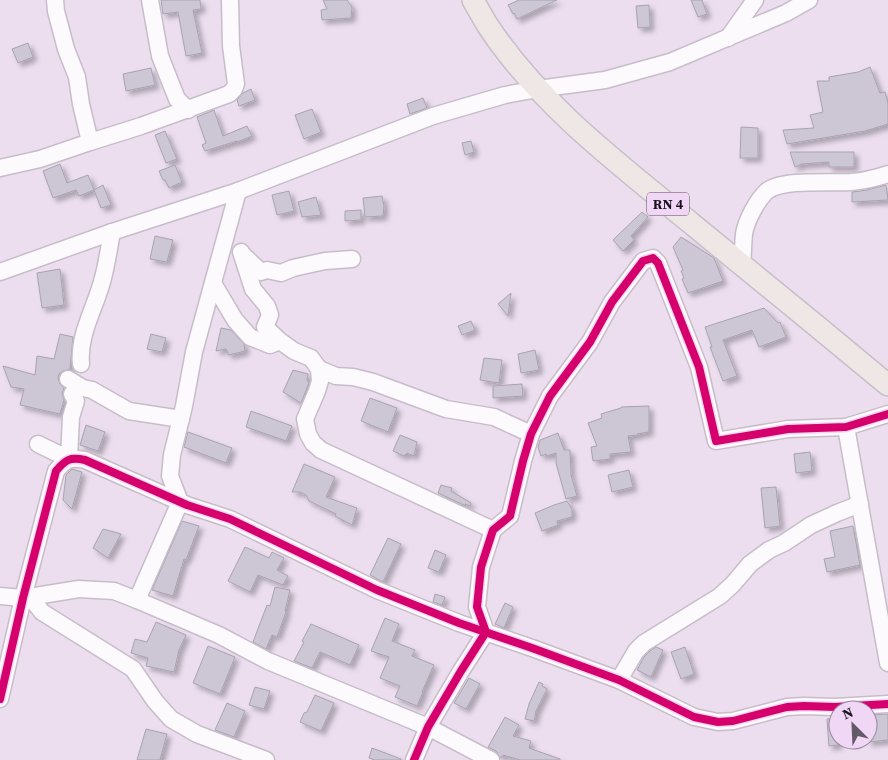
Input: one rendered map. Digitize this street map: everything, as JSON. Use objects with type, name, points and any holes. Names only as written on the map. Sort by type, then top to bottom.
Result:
[{"type":"main road","name":"RN 4","points":[[473,0],[493,33],[514,61],[538,89],[593,142],[888,385]]},
{"type":"street","points":[[55,0],[66,49],[77,77],[90,142]]},
{"type":"street","points":[[150,0],[160,56],[177,99],[188,110]]},
{"type":"street","points":[[0,168],[40,159],[188,110],[229,94],[236,84],[231,46],[230,0]]},
{"type":"street","points":[[728,38],[755,0]]},
{"type":"street","points":[[0,272],[112,232],[238,191],[432,116],[504,96],[615,78],[670,62],[786,13],[809,0]]},
{"type":"street","points":[[742,265],[744,234],[747,223],[758,202],[768,190],[781,185],[851,182],[888,174]]},
{"type":"street","points":[[137,600],[180,502],[170,476],[172,455],[194,352],[238,191]]},
{"type":"street","points":[[81,364],[80,355],[84,330],[94,308],[103,279],[112,232]]},
{"type":"street","points":[[224,242],[240,252],[261,272],[266,270],[281,273],[293,268],[324,261],[352,259]]},
{"type":"street","points":[[240,252],[253,289],[266,306],[270,315],[265,327],[294,351],[311,358],[319,369],[320,381],[305,419],[308,434],[313,443],[320,450],[493,530]]},
{"type":"street","points":[[486,632],[476,607],[481,567],[493,530],[510,516],[522,461],[531,434],[550,396],[590,342],[612,302],[643,261],[653,258],[658,263],[699,367],[716,441],[788,429],[846,426],[888,414]]},
{"type":"street","points":[[213,283],[236,320],[250,337],[270,344],[280,341]]},
{"type":"street","points":[[319,369],[336,376],[353,377],[373,382],[446,409],[494,417],[531,434]]},
{"type":"street","points":[[68,459],[71,416],[76,401],[70,386],[92,390],[129,411],[181,418]]},
{"type":"street","points":[[846,426],[888,663]]},
{"type":"street","points":[[38,444],[68,459]]},
{"type":"street","points":[[0,699],[56,471],[68,459],[75,458],[85,460],[180,502],[230,519],[377,590],[459,623],[619,680],[694,717],[718,722],[733,721],[787,707],[888,704]]},
{"type":"street","points":[[150,489],[170,476]]},
{"type":"street","points":[[619,680],[636,650],[644,643],[720,596],[750,564],[769,550],[784,543],[811,525],[860,504]]},
{"type":"street","points":[[0,596],[26,597],[79,589],[114,591],[219,635],[268,661],[428,727],[491,760]]},
{"type":"street","points":[[26,597],[42,612],[133,670],[155,701],[172,719],[197,734],[244,756],[266,760]]},
{"type":"street","points":[[414,760],[428,727],[486,632]]},
{"type":"building","points":[[161,0],[200,0],[201,9],[193,10],[202,53],[186,56],[178,12],[163,14]]},
{"type":"building","points":[[323,0],[347,0],[352,7],[351,18],[322,20],[321,10],[327,9]]},
{"type":"building","points":[[519,0],[557,0],[517,19],[508,5]]},
{"type":"building","points":[[691,0],[702,0],[707,14],[698,17]]},
{"type":"building","points":[[649,5],[650,27],[638,28],[636,6]]},
{"type":"building","points":[[28,43],[33,57],[18,63],[12,49]]},
{"type":"building","points":[[870,67],[880,93],[885,92],[888,103],[888,124],[865,131],[787,144],[783,130],[814,128],[810,115],[823,112],[817,81],[829,81],[829,77],[858,72]]},
{"type":"building","points":[[151,68],[155,85],[126,91],[123,74]]},
{"type":"building","points":[[251,89],[255,100],[239,106],[237,100],[243,93]]},
{"type":"building","points":[[423,98],[427,108],[410,114],[407,104]]},
{"type":"building","points":[[312,109],[321,132],[304,139],[295,115]]},
{"type":"building","points":[[214,110],[223,136],[247,126],[252,136],[205,151],[202,145],[206,143],[197,117]]},
{"type":"building","points":[[741,127],[758,128],[758,158],[740,158]]},
{"type":"building","points":[[165,131],[177,159],[166,163],[155,135]]},
{"type":"building","points":[[471,141],[474,152],[465,155],[462,143]]},
{"type":"building","points":[[790,152],[854,152],[854,167],[829,167],[829,162],[802,164],[795,167]]},
{"type":"building","points":[[60,164],[67,183],[88,175],[94,190],[79,196],[76,190],[53,198],[43,171]]},
{"type":"building","points":[[175,165],[182,182],[169,188],[159,171]]},
{"type":"building","points":[[103,185],[111,205],[101,208],[94,190]]},
{"type":"building","points":[[886,185],[888,200],[852,202],[852,192]]},
{"type":"building","points":[[289,191],[294,211],[277,215],[272,195]]},
{"type":"building","points":[[382,196],[383,216],[365,217],[363,198]]},
{"type":"building","points":[[316,197],[321,215],[302,217],[298,202]]},
{"type":"building","points":[[361,210],[361,220],[345,221],[345,211]]},
{"type":"building","points":[[642,212],[648,217],[631,236],[634,240],[623,251],[613,240]]},
{"type":"building","points":[[155,236],[173,240],[167,262],[150,259]]},
{"type":"building","points":[[681,237],[714,258],[723,281],[688,293],[682,279],[684,278],[681,271],[683,270],[673,247]]},
{"type":"building","points":[[60,269],[64,305],[42,308],[37,273]]},
{"type":"building","points":[[511,293],[508,316],[498,304]]},
{"type":"building","points":[[764,308],[778,323],[780,322],[786,337],[759,347],[752,330],[723,340],[737,376],[723,381],[710,347],[712,347],[705,327]]},
{"type":"building","points":[[471,321],[475,330],[462,335],[458,326]]},
{"type":"building","points":[[221,328],[231,330],[244,344],[245,351],[229,355],[226,349],[216,351]]},
{"type":"building","points":[[60,334],[73,337],[70,369],[59,374],[58,378],[64,388],[62,393],[64,400],[60,414],[20,405],[24,389],[11,387],[3,366],[35,375],[37,356],[54,359]]},
{"type":"building","points":[[151,334],[166,338],[162,352],[147,349]]},
{"type":"building","points":[[535,350],[539,370],[521,373],[518,354]]},
{"type":"building","points":[[484,358],[502,360],[499,383],[480,380]]},
{"type":"building","points":[[293,370],[308,374],[307,380],[309,383],[301,403],[283,392]]},
{"type":"building","points":[[522,384],[523,396],[493,398],[493,386]]},
{"type":"building","points":[[370,398],[397,408],[388,432],[361,421]]},
{"type":"building","points":[[649,406],[649,432],[628,436],[631,452],[610,454],[610,459],[593,461],[591,447],[597,446],[588,423],[602,418],[601,414],[621,407]]},
{"type":"building","points":[[251,411],[292,426],[286,441],[246,427]]},
{"type":"building","points":[[86,425],[105,432],[98,451],[80,445]]},
{"type":"building","points":[[188,432],[232,448],[226,463],[184,447]]},
{"type":"building","points":[[558,433],[564,450],[570,450],[571,475],[577,496],[566,499],[556,463],[556,453],[541,456],[538,447],[540,440]]},
{"type":"building","points":[[400,435],[417,442],[414,456],[407,453],[404,456],[393,451]]},
{"type":"building","points":[[810,452],[812,471],[796,473],[794,454]]},
{"type":"building","points":[[304,464],[335,477],[326,497],[357,508],[352,525],[335,516],[336,514],[309,501],[306,495],[300,492],[292,492]]},
{"type":"building","points":[[72,469],[82,472],[72,509],[63,500],[66,475]]},
{"type":"building","points":[[629,470],[633,487],[612,492],[608,475]]},
{"type":"building","points":[[441,485],[452,488],[451,491],[471,503],[470,506],[465,504],[466,506],[438,493]]},
{"type":"building","points":[[776,487],[780,526],[765,528],[761,488]]},
{"type":"building","points":[[567,501],[572,509],[572,517],[557,521],[558,525],[542,531],[535,513]]},
{"type":"building","points":[[182,521],[199,526],[186,560],[184,559],[173,596],[152,590]]},
{"type":"building","points":[[853,526],[860,565],[827,572],[824,559],[835,557],[830,531]]},
{"type":"building","points":[[103,529],[121,534],[108,558],[93,548]]},
{"type":"building","points":[[388,538],[401,544],[383,582],[370,575]]},
{"type":"building","points":[[245,547],[269,558],[272,552],[284,558],[277,570],[288,576],[283,585],[258,575],[250,592],[228,581]]},
{"type":"building","points":[[435,550],[446,555],[439,572],[428,568]]},
{"type":"building","points":[[275,587],[290,590],[286,612],[277,637],[272,635],[266,649],[253,642],[267,605],[270,606]]},
{"type":"building","points":[[435,594],[445,597],[442,605],[433,602]]},
{"type":"building","points":[[505,603],[513,607],[504,628],[495,624]]},
{"type":"building","points":[[385,618],[399,624],[392,641],[415,650],[412,656],[434,665],[417,706],[395,697],[400,686],[380,678],[389,657],[371,651]]},
{"type":"building","points":[[156,622],[186,635],[179,650],[174,672],[146,666],[148,658],[131,653],[135,639],[147,642]]},
{"type":"building","points":[[311,624],[359,645],[350,665],[320,652],[312,668],[294,661]]},
{"type":"building","points":[[208,646],[235,657],[220,694],[193,683]]},
{"type":"building","points":[[656,647],[663,650],[651,677],[637,670],[644,657]]},
{"type":"building","points":[[685,647],[694,674],[681,679],[671,652]]},
{"type":"building","points":[[469,678],[480,684],[466,709],[454,703]]},
{"type":"building","points":[[539,682],[547,689],[536,711],[534,721],[525,719],[529,704]]},
{"type":"building","points":[[255,687],[270,691],[264,709],[249,705]]},
{"type":"building","points":[[315,695],[334,703],[321,731],[300,722]]},
{"type":"building","points":[[227,703],[245,711],[234,737],[215,730]]},
{"type":"building","points":[[878,714],[888,714],[888,740],[878,741]]},
{"type":"building","points":[[505,717],[519,725],[513,736],[531,741],[529,748],[560,760],[520,760],[503,755],[501,758],[496,751],[488,747]]},
{"type":"building","points":[[146,729],[167,734],[160,760],[137,760]]},
{"type":"building","points":[[372,748],[401,760],[375,760],[369,758]]},
{"type":"cycle path","points":[[414,760],[428,727],[486,632],[477,607],[481,567],[493,530],[510,516],[531,434],[550,396],[590,342],[612,302],[643,261],[653,258],[658,263],[699,367],[716,441],[788,429],[846,427],[888,414]]},
{"type":"cycle path","points":[[0,699],[23,598],[56,471],[66,461],[76,459],[85,460],[187,505],[230,519],[377,590],[459,623],[619,680],[694,717],[718,722],[733,721],[787,707],[888,704]]}]
